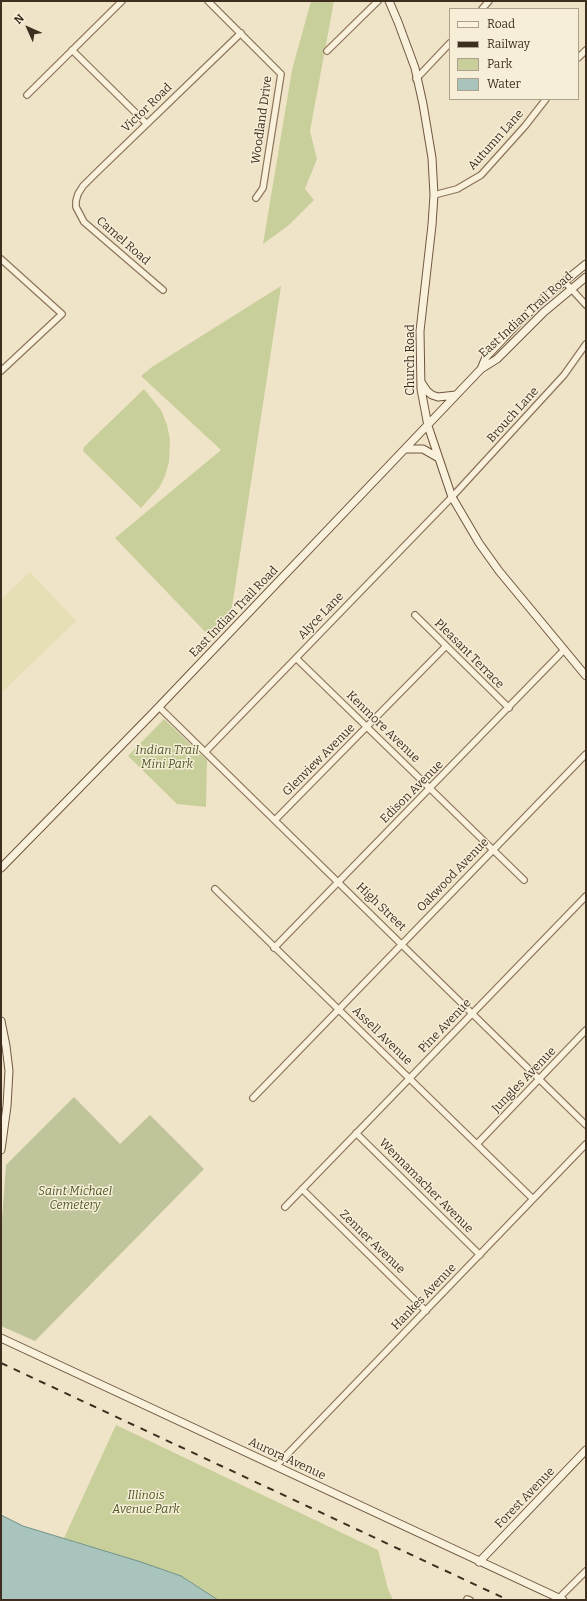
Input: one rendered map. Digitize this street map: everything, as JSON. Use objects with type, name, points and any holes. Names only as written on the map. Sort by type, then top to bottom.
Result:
[{"type":"main road","name":"Church Road","points":[[389,1],[411,57],[423,104],[426,131],[431,147],[434,195],[420,331],[420,381],[428,426],[437,457],[452,497],[499,571],[586,676]]},
{"type":"main road","name":"East Indian Trail Road","points":[[481,369],[486,357],[534,307],[586,264]]},
{"type":"main road","name":"East Indian Trail Road","points":[[1,868],[159,707],[481,369],[497,359],[535,320],[586,277]]},
{"type":"main road","points":[[420,381],[432,395],[438,397],[456,395]]},
{"type":"main road","points":[[406,449],[423,450],[437,457]]},
{"type":"main road","points":[[1,1021],[9,1071],[7,1106],[1,1150]]},
{"type":"main road","name":"Aurora Avenue","points":[[1,1338],[561,1599]]},
{"type":"main road","name":"Forest Avenue","points":[[479,1562],[586,1450]]},
{"type":"street","points":[[27,95],[122,1]]},
{"type":"street","name":"Woodland Drive","points":[[208,1],[281,74],[263,188],[256,198]]},
{"type":"street","points":[[327,51],[378,1]]},
{"type":"street","name":"Victor Road","points":[[76,203],[78,194],[83,186],[241,33]]},
{"type":"street","points":[[416,79],[449,44]]},
{"type":"street","points":[[72,50],[147,124]]},
{"type":"street","name":"Autumn Lane","points":[[434,195],[457,189],[481,175],[515,138],[545,100]]},
{"type":"street","name":"Camel Road","points":[[76,203],[79,214],[84,222],[164,290]]},
{"type":"street","points":[[1,259],[62,314],[1,371]]},
{"type":"street","points":[[565,282],[586,304]]},
{"type":"street","name":"Brouch Lane","points":[[452,497],[564,375],[586,344]]},
{"type":"street","name":"Alyce Lane","points":[[205,752],[452,497]]},
{"type":"street","name":"Pleasant Terrace","points":[[415,615],[509,708]]},
{"type":"street","name":"Glenview Avenue","points":[[275,820],[446,646]]},
{"type":"street","name":"Edison Avenue","points":[[274,948],[564,650]]},
{"type":"street","name":"Kenmore Avenue","points":[[296,658],[524,880]]},
{"type":"street","name":"High Street","points":[[159,707],[586,1124]]},
{"type":"street","name":"Oakwood Avenue","points":[[253,1098],[586,754]]},
{"type":"street","name":"Assell Avenue","points":[[215,889],[532,1199]]},
{"type":"street","name":"Pine Avenue","points":[[286,1206],[586,896]]},
{"type":"street","name":"Jungles Avenue","points":[[477,1144],[586,1030]]},
{"type":"street","name":"Wennamacher Avenue","points":[[356,1133],[480,1255]]},
{"type":"street","name":"Hankes Avenue","points":[[276,1466],[586,1144]]},
{"type":"street","name":"Zenner Avenue","points":[[302,1189],[426,1311]]},
{"type":"street","points":[[561,1599],[586,1571]]},
{"type":"shaded area","points":[[30,572],[76,621],[1,693],[1,599]]},
{"type":"green space","points":[[311,1],[334,1],[310,131],[317,159],[305,189],[314,200],[289,225],[263,244],[292,70]]},
{"type":"green space","points":[[281,286],[230,620],[212,639],[115,538],[221,450],[141,376],[152,367]]},
{"type":"green space","points":[[144,389],[161,410],[167,425],[170,440],[169,462],[165,476],[159,488],[141,508],[83,451],[84,447]]},
{"type":"green space","name":"Indian Trail Mini Park","points":[[164,719],[207,760],[206,807],[177,804],[128,756]]},
{"type":"green space","name":"Saint Michael Cemetery","points":[[74,1097],[120,1144],[150,1115],[204,1169],[35,1341],[1,1326],[1,1234],[6,1165]]},
{"type":"green space","name":"Illinois Avenue Park","points":[[116,1425],[378,1550],[388,1589],[393,1600],[218,1600],[181,1576],[64,1538]]},
{"type":"water","points":[[1,1515],[23,1526],[141,1562],[181,1576],[218,1600],[1,1600]]},
{"type":"railway","points":[[1,1363],[508,1600]]}]
